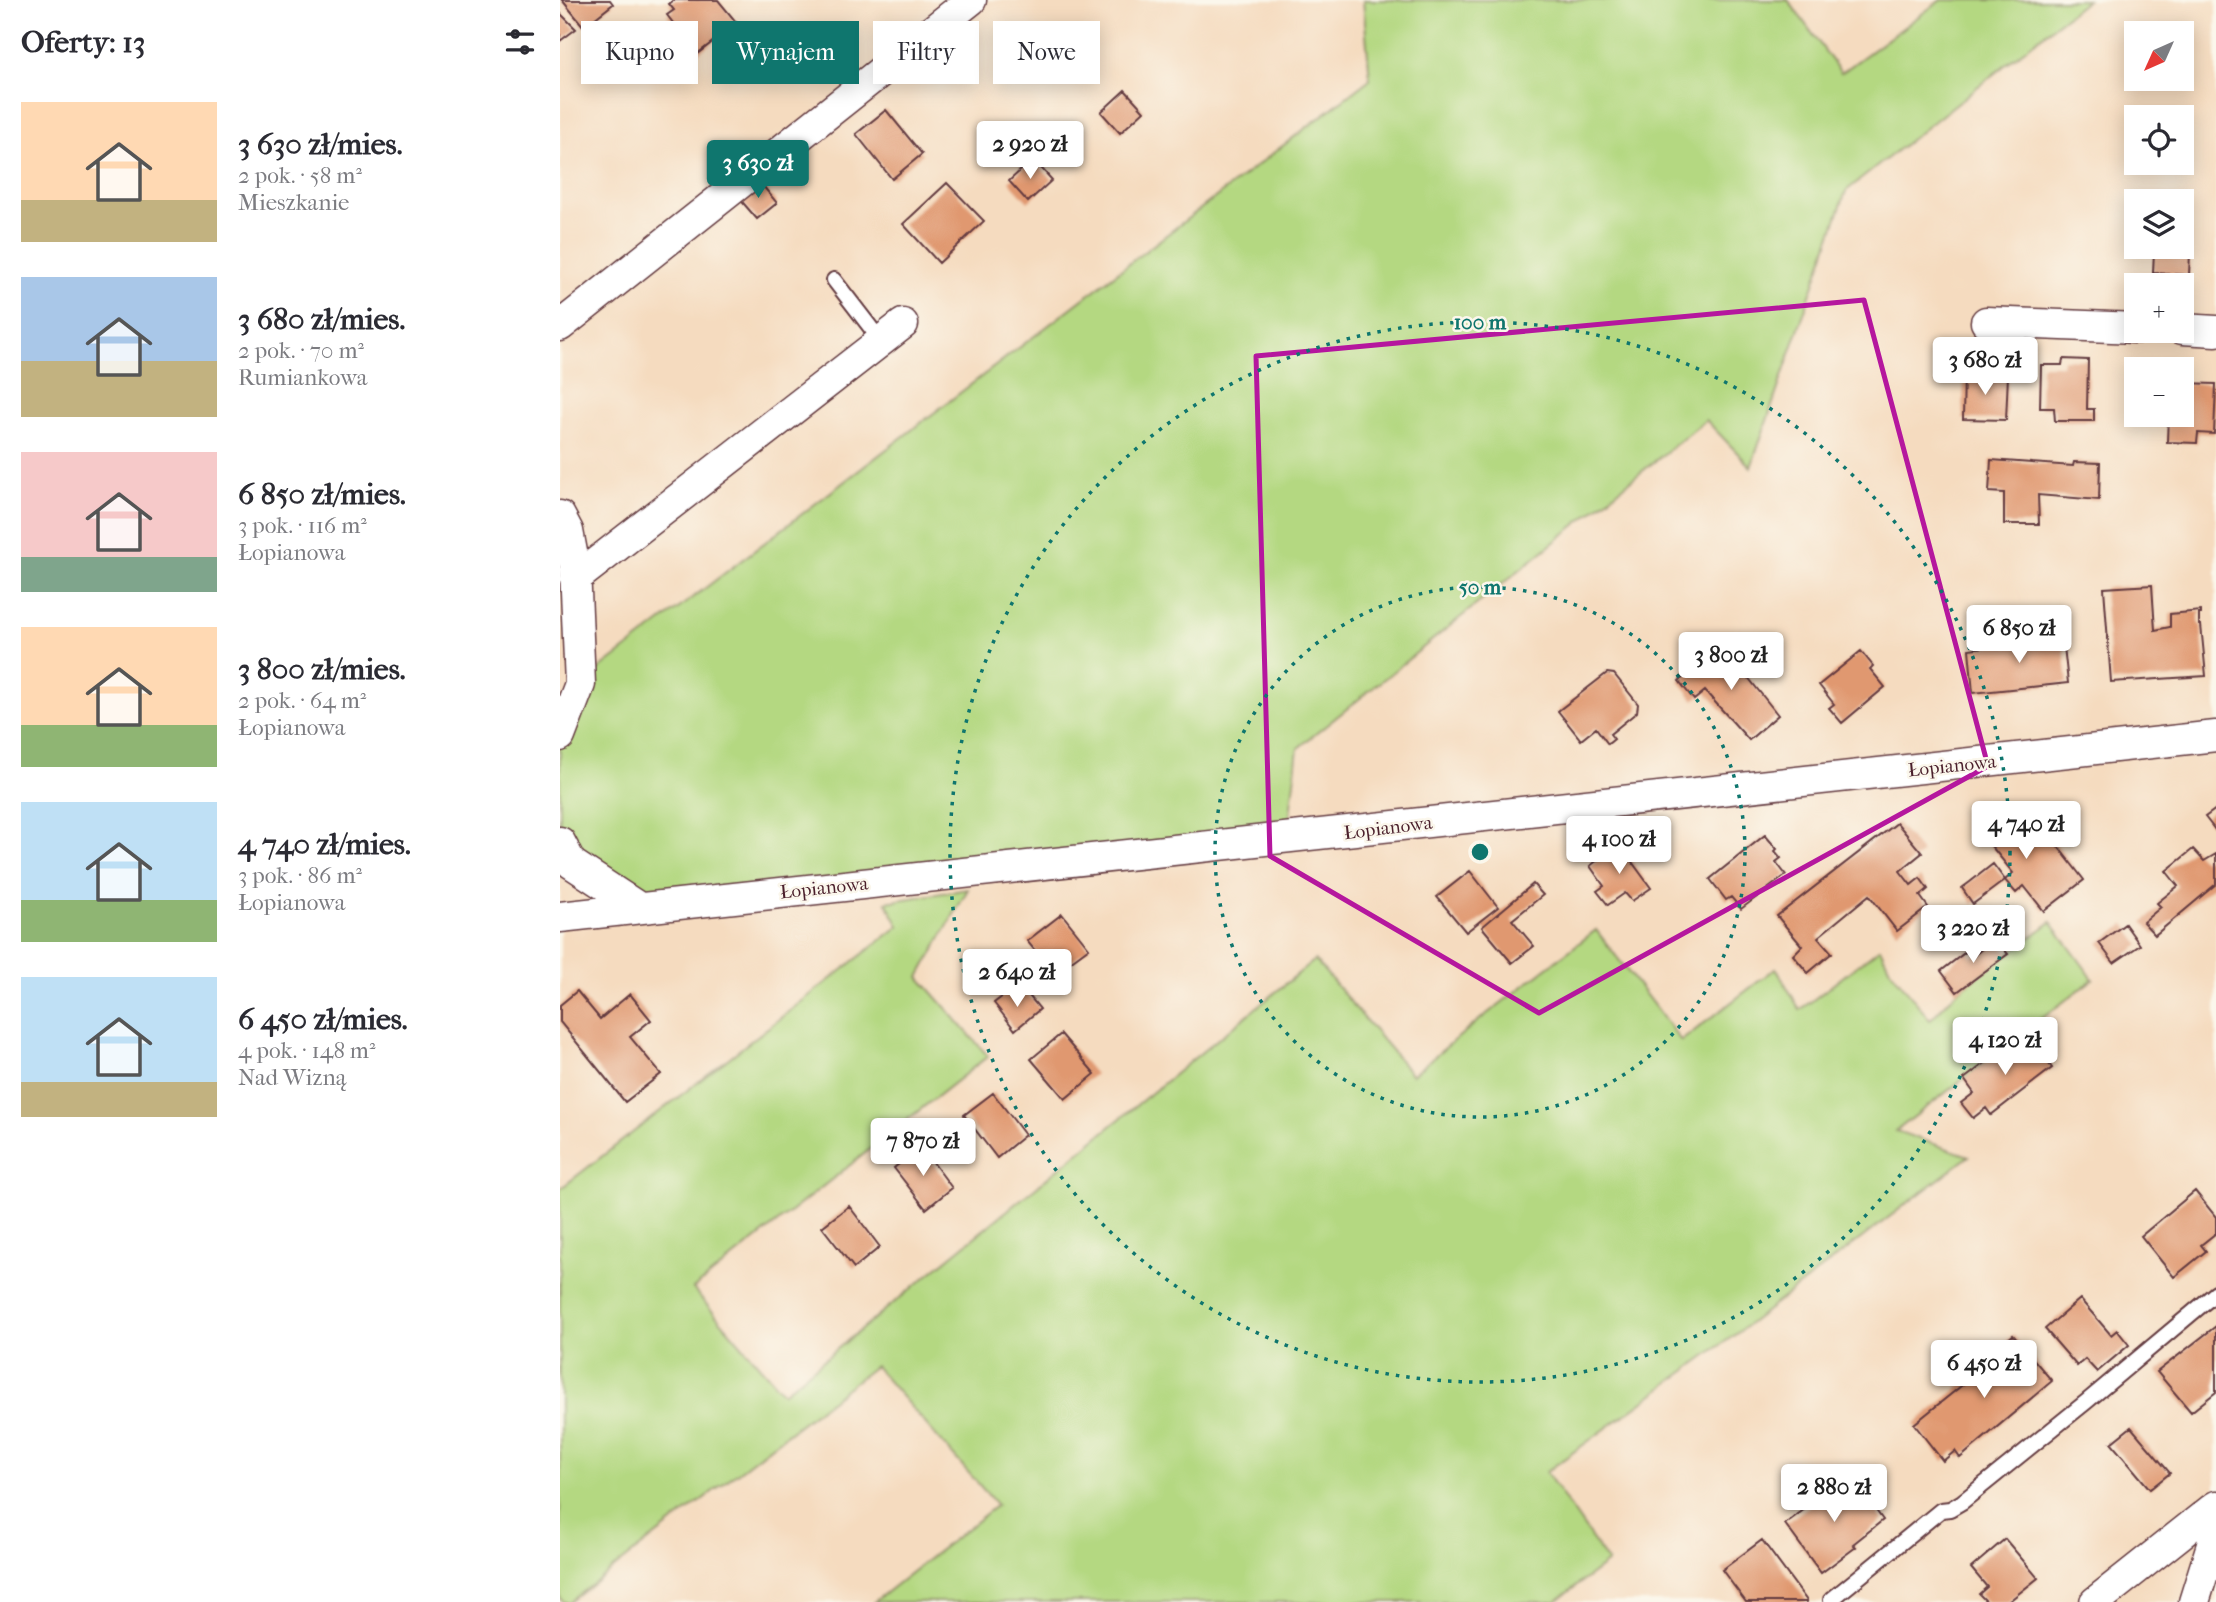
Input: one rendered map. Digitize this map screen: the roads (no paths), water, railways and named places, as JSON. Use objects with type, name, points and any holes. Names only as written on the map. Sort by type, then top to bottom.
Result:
[{"type":"street","points":[[560,326],[971,0]]},
{"type":"street","points":[[1986,322],[2124,327]]},
{"type":"street","points":[[2194,330],[2216,331]]},
{"type":"street","points":[[575,579],[892,333]]},
{"type":"street","points":[[560,516],[568,531],[575,579],[580,684],[560,736]]},
{"type":"street","name":"Łopianowa","points":[[560,917],[2216,736]]},
{"type":"street","points":[[560,842],[571,863],[638,907]]},
{"type":"street","points":[[2095,1602],[2216,1506]]},
{"type":"street","points":[[2194,1602],[2216,1532]]},
{"type":"lane","points":[[834,280],[892,333]]},
{"type":"lane","points":[[1831,1600],[1941,1510],[1950,1509],[1962,1502],[2216,1293]]}]
